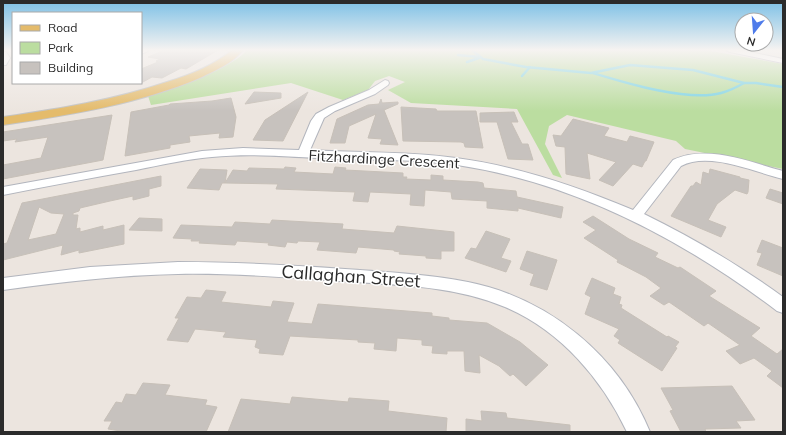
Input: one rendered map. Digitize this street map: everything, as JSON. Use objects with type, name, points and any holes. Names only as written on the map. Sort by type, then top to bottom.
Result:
[{"type":"main road","points":[[3,121],[81,108],[144,93],[205,70]]},
{"type":"street","points":[[303,154],[316,121],[320,116],[332,109],[372,92],[385,83]]},
{"type":"street","name":"Fitzhardinge Crescent","points":[[3,191],[183,157],[229,152],[417,158],[473,164],[512,172],[551,183],[635,216],[702,252],[751,283],[783,306]]},
{"type":"street","points":[[635,216],[677,163],[686,157],[696,156],[715,158],[783,175]]},
{"type":"street","name":"Callaghan Street","points":[[3,284],[64,276],[179,268],[294,271],[436,282],[469,287],[501,297],[533,313],[564,335],[598,369],[621,398],[639,432]]},
{"type":"green space","points":[[783,70],[783,169],[685,149],[676,141],[567,115],[549,126],[545,144],[562,178],[553,175],[517,109],[411,103],[388,90],[405,82],[389,76],[375,81],[368,90],[343,100],[291,83],[151,105],[148,96],[200,78],[214,71]]},
{"type":"building","points":[[142,70],[177,70],[162,78],[152,77],[142,82]]},
{"type":"building","points":[[254,92],[281,93],[281,98],[245,104]]},
{"type":"building","points":[[308,92],[283,141],[253,140],[265,120]]},
{"type":"building","points":[[231,98],[236,117],[233,137],[219,138],[220,133],[189,136],[190,142],[170,145],[170,148],[125,156],[131,112],[170,104]]},
{"type":"building","points":[[381,99],[382,103],[398,102],[398,104],[384,110],[398,145],[380,144],[382,139],[368,138],[376,114],[349,126],[345,143],[330,143],[337,119],[368,105],[379,104]]},
{"type":"building","points":[[401,107],[436,109],[437,111],[476,111],[483,148],[465,147],[464,143],[461,142],[403,141]]},
{"type":"building","points":[[514,112],[518,122],[511,122],[522,144],[528,144],[533,160],[508,159],[497,122],[480,122],[480,113]]},
{"type":"building","points":[[112,115],[103,160],[3,179],[3,165],[41,158],[48,137],[15,142],[17,139],[3,141],[3,132]]},
{"type":"building","points":[[573,119],[609,128],[604,136],[627,142],[630,136],[654,142],[646,161],[642,167],[633,164],[613,186],[599,180],[616,162],[587,153],[590,179],[566,174],[565,147],[556,146],[553,135],[561,136]]},
{"type":"building","points":[[285,167],[296,168],[294,172],[333,174],[335,167],[346,168],[345,170],[403,173],[403,177],[407,177],[406,179],[431,180],[431,175],[443,176],[443,180],[478,182],[483,183],[484,188],[516,191],[517,197],[563,207],[561,218],[518,208],[518,211],[487,208],[487,201],[452,199],[451,192],[425,190],[424,206],[410,205],[411,194],[370,192],[368,202],[353,201],[355,192],[276,189],[278,184],[225,183],[233,170],[247,171],[249,168],[284,169]]},
{"type":"building","points":[[200,169],[227,170],[225,183],[222,183],[219,190],[187,188]]},
{"type":"building","points":[[710,169],[749,180],[747,194],[735,190],[717,204],[708,220],[726,227],[721,237],[671,216],[691,186],[693,186],[696,182],[701,185],[703,172],[709,174]]},
{"type":"building","points":[[161,176],[161,186],[149,189],[149,196],[133,200],[133,196],[110,201],[80,208],[79,211],[73,213],[73,215],[78,215],[76,229],[80,228],[80,232],[103,226],[103,230],[124,225],[124,244],[79,253],[79,250],[61,255],[63,245],[3,260],[3,244],[7,243],[22,203]],"holes":[[[39,207],[51,213],[64,214],[56,234],[28,240]]]},
{"type":"building","points":[[770,189],[783,193],[783,204],[766,198]]},
{"type":"building","points":[[593,216],[629,239],[658,253],[655,257],[678,268],[680,267],[716,291],[709,296],[760,328],[751,336],[777,354],[783,349],[783,388],[767,376],[772,371],[754,358],[740,364],[726,351],[740,345],[708,323],[704,326],[669,302],[664,305],[650,296],[661,288],[646,277],[617,262],[618,260],[584,238],[596,230],[583,222]]},
{"type":"building","points":[[139,218],[162,219],[162,231],[129,230]]},
{"type":"building","points":[[272,220],[343,224],[342,229],[394,233],[397,226],[454,232],[454,251],[441,251],[441,259],[426,258],[426,256],[399,254],[400,252],[394,250],[358,247],[356,253],[317,250],[320,242],[287,242],[285,247],[268,245],[269,243],[237,241],[235,245],[199,243],[200,241],[191,241],[192,239],[173,238],[181,225],[232,227],[235,222],[270,224]]},
{"type":"building","points":[[486,231],[510,239],[501,258],[511,261],[506,272],[465,258],[471,248],[476,249]]},
{"type":"building","points":[[762,240],[783,248],[783,276],[757,265],[762,253],[757,252]]},
{"type":"building","points":[[527,251],[557,260],[547,290],[530,285],[534,274],[520,269]]},
{"type":"building","points":[[592,278],[615,288],[613,294],[621,297],[619,304],[622,305],[621,308],[667,337],[668,336],[679,342],[675,347],[677,348],[662,371],[618,343],[620,340],[614,336],[619,329],[585,314],[591,297],[585,294]]},
{"type":"building","points":[[206,290],[226,292],[221,302],[271,307],[273,301],[294,303],[287,322],[312,324],[318,304],[432,313],[432,316],[449,318],[449,320],[487,323],[520,342],[548,365],[526,386],[513,374],[510,376],[499,366],[479,355],[480,373],[465,371],[464,351],[447,351],[447,354],[432,353],[433,346],[422,345],[422,340],[397,338],[396,351],[374,349],[375,343],[358,342],[358,340],[290,336],[283,355],[259,353],[260,349],[255,347],[257,340],[223,337],[226,332],[195,329],[188,342],[167,340],[179,318],[175,318],[187,297],[201,298]]},
{"type":"building","points":[[143,383],[170,385],[165,395],[207,400],[205,405],[217,407],[206,432],[127,432],[108,429],[112,421],[104,421],[116,402],[122,403],[126,394],[136,395]]},
{"type":"building","points":[[732,386],[755,420],[736,421],[741,428],[705,429],[706,432],[681,432],[670,411],[673,410],[661,388]]},
{"type":"building","points":[[292,397],[348,402],[349,398],[389,401],[388,411],[447,418],[446,432],[228,432],[241,399],[290,404]]},
{"type":"building","points":[[481,411],[506,413],[507,418],[570,425],[570,432],[466,432],[466,419],[482,421]]},
{"type":"waterway","points":[[522,76],[527,70]]},
{"type":"waterway","points":[[562,70],[591,73],[604,70]]},
{"type":"waterway","points":[[694,70],[744,83]]},
{"type":"waterway","points":[[593,73],[639,86],[692,95],[721,93],[744,83]]},
{"type":"waterway","points":[[744,83],[756,83],[783,87]]}]
